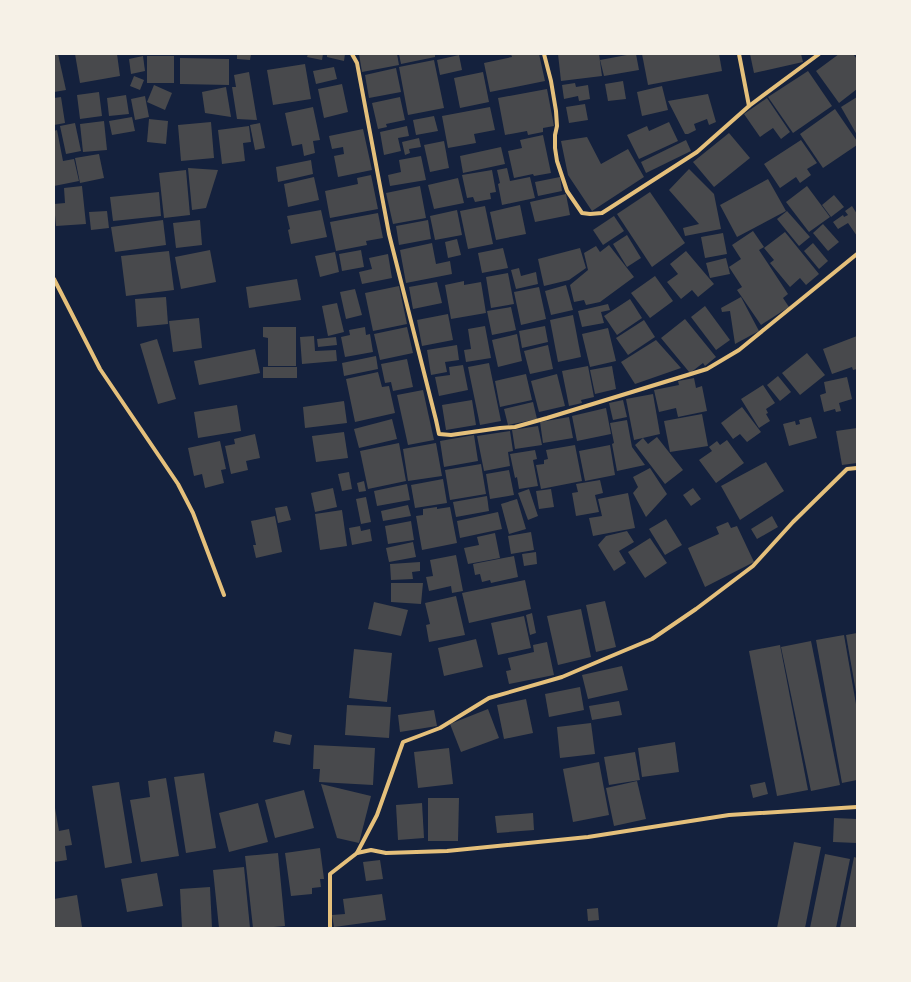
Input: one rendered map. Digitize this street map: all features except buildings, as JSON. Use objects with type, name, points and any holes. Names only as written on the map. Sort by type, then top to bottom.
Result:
[{"type":"street","points":[[352,54],[357,63],[389,234],[439,434],[451,435],[515,427],[707,369],[739,350],[857,254]]},
{"type":"street","points":[[544,54],[551,81],[556,111],[557,126],[555,148],[558,161],[568,191],[582,213],[590,214],[602,213],[697,152],[749,106],[819,54]]},
{"type":"street","points":[[739,54],[749,106]]},
{"type":"street","points":[[54,279],[100,369],[178,484],[193,513],[224,595]]},
{"type":"street","points":[[330,928],[330,874],[357,853],[378,815],[403,742],[440,728],[489,698],[562,677],[652,639],[696,609],[753,566],[793,522],[847,469],[857,468]]},
{"type":"street","points":[[357,853],[371,850],[386,853],[447,851],[588,837],[729,815],[857,807]]}]
